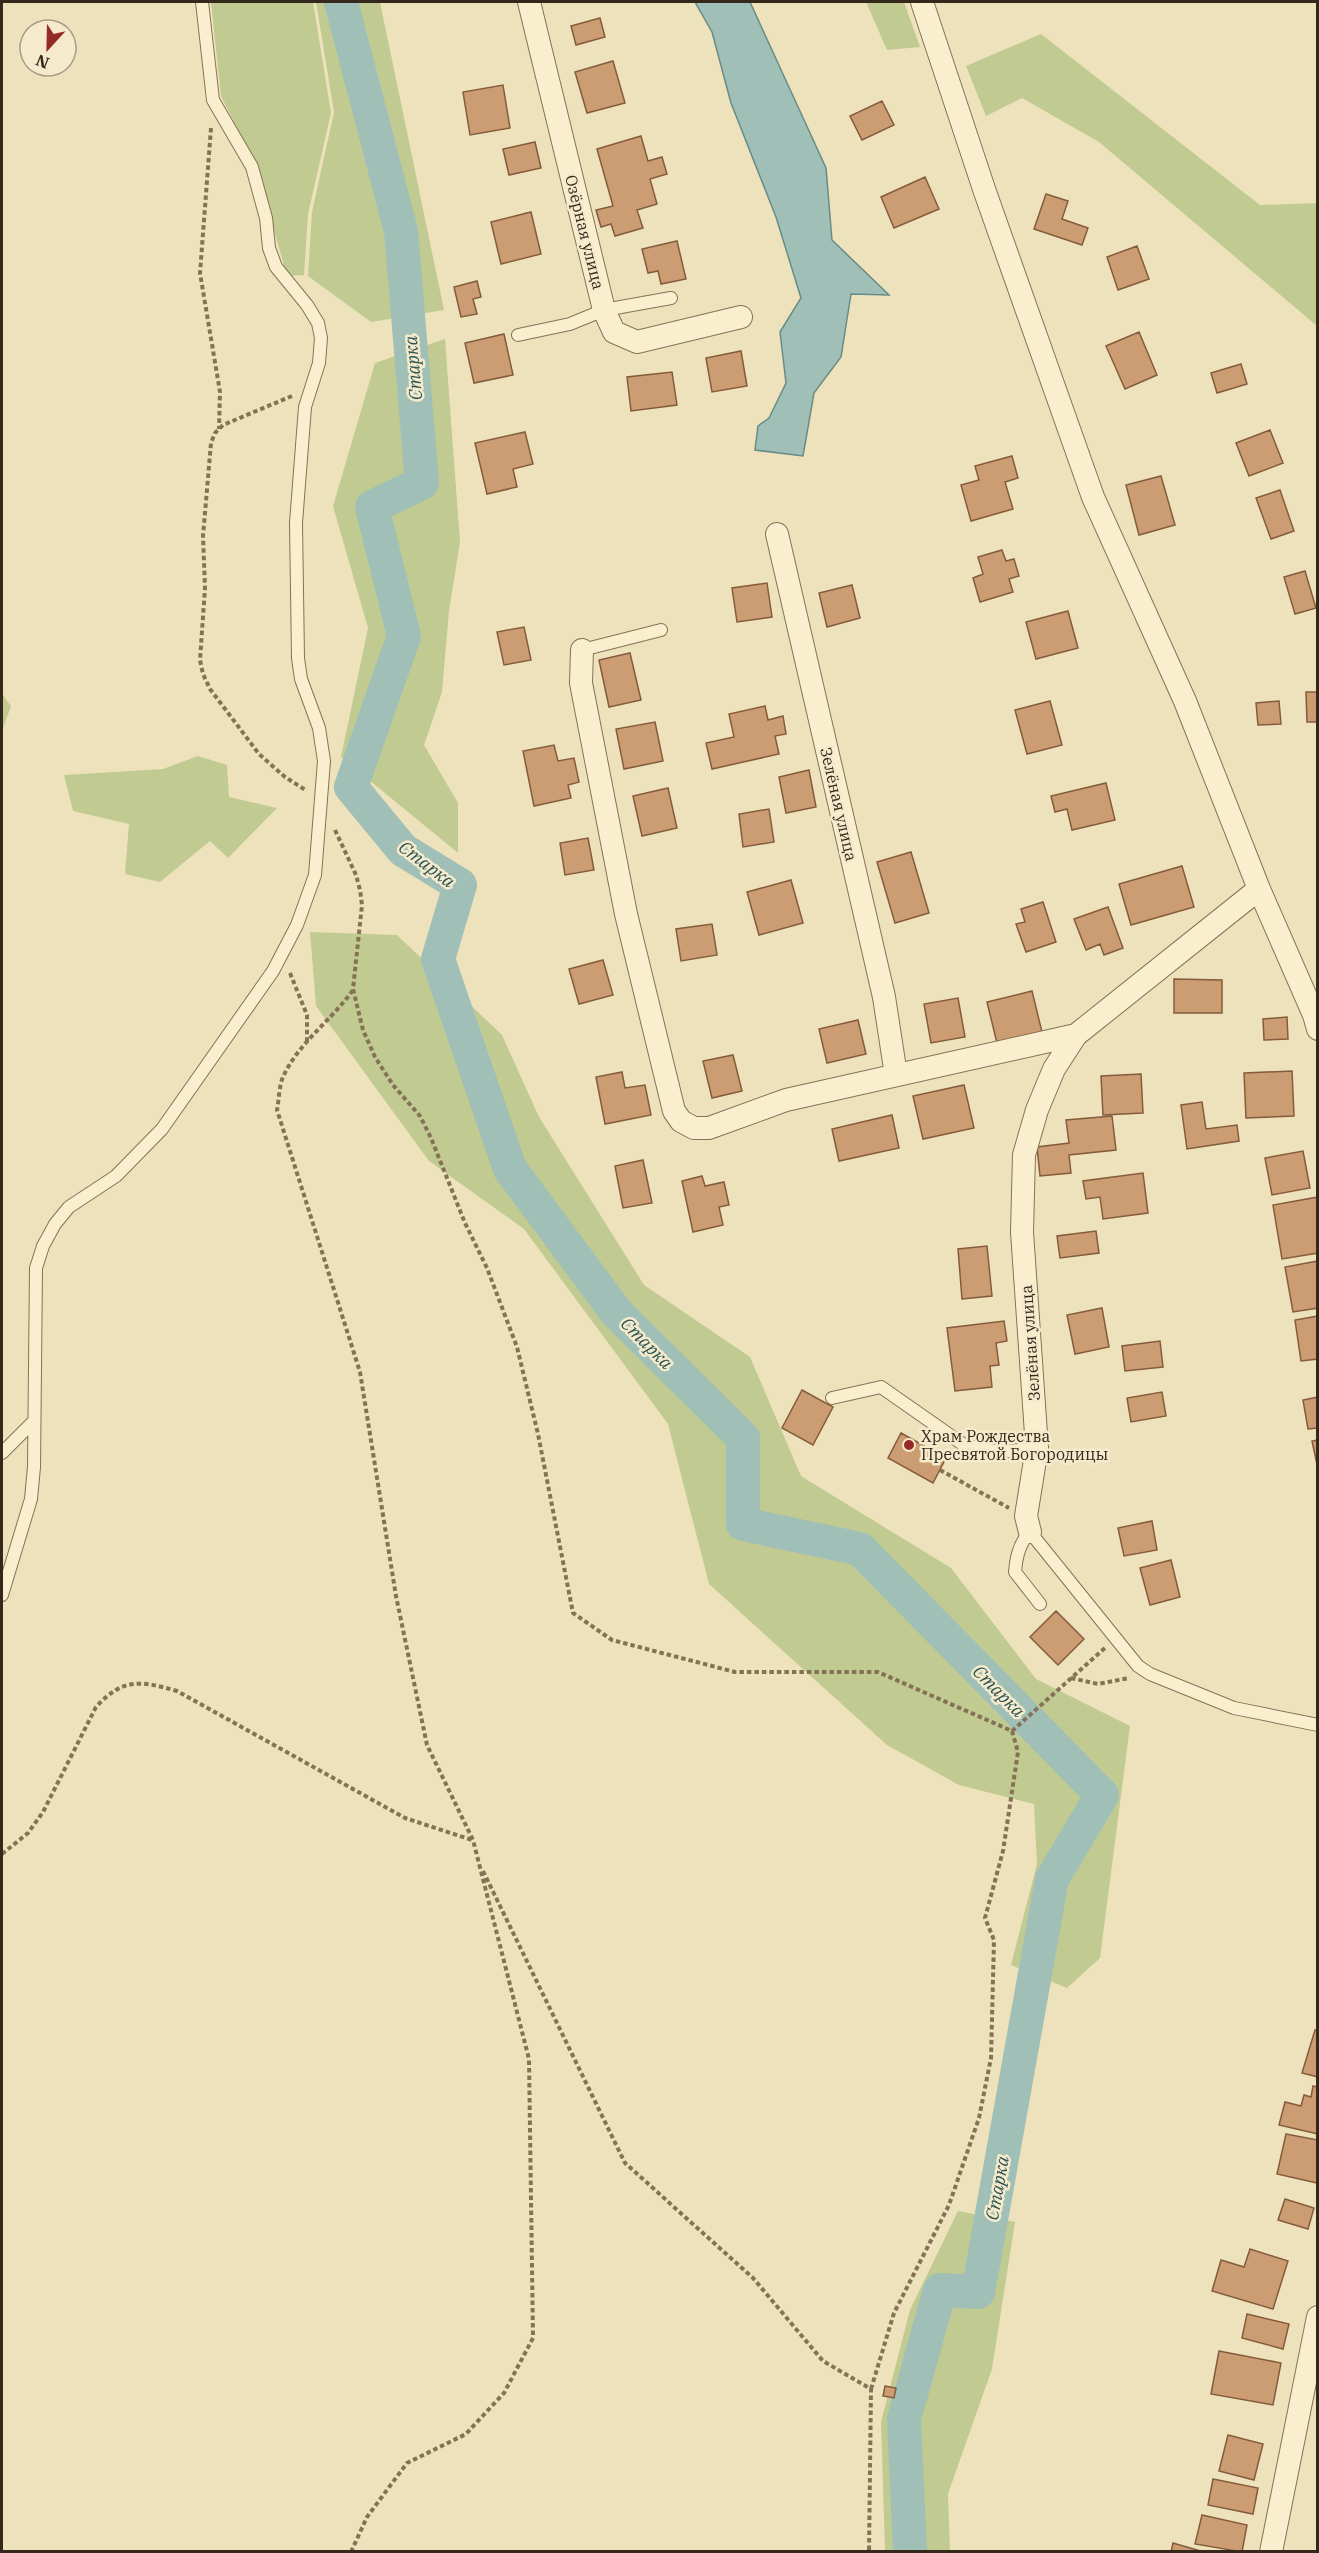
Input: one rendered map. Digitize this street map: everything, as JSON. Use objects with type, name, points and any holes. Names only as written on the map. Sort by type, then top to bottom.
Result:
[{"type":"street","name":"Озёрная улица","points":[[529,2],[604,310],[614,332],[637,342],[741,316]]},
{"type":"street","points":[[922,2],[985,192],[1093,497],[1185,701],[1259,889],[1314,1015],[1317,1029]]},
{"type":"street","name":"Зелёная улица","points":[[777,534],[884,997],[896,1075]]},
{"type":"street","points":[[582,650],[581,683],[626,914],[674,1111],[681,1121],[694,1128],[709,1128],[786,1100],[1076,1035]]},
{"type":"street","name":"Зелёная улица","points":[[1028,1524],[1037,1448],[1022,1232],[1024,1155],[1037,1110],[1054,1069],[1076,1035],[1259,889]]},
{"type":"street","points":[[1271,2552],[1317,2317]]},
{"type":"lane","points":[[2,1594],[30,1499],[34,1467],[36,1268],[43,1246],[54,1224],[69,1207],[116,1176],[162,1130],[273,971],[297,925],[315,875],[324,761],[319,728],[301,679],[298,658],[296,523],[305,407],[318,363],[321,338],[318,323],[276,267],[252,167],[213,100],[202,2]]},
{"type":"lane","points":[[518,335],[570,324],[604,310],[671,298]]},
{"type":"lane","points":[[582,650],[661,630]]},
{"type":"lane","points":[[832,1398],[880,1387],[964,1445],[1000,1452],[1037,1448]]},
{"type":"lane","points":[[2,1453],[34,1421]]},
{"type":"lane","points":[[1028,1524],[1016,1558],[1015,1572],[1040,1604]]},
{"type":"lane","points":[[1028,1524],[1115,1640],[1138,1666],[1150,1674],[1233,1708],[1317,1725]]},
{"type":"path","points":[[213,100],[200,273],[220,392],[219,429],[211,443],[209,455],[203,537],[205,588],[200,660],[203,674],[210,688],[260,753],[285,777],[321,800],[356,875],[362,905],[353,989],[363,1030],[375,1057],[393,1085],[420,1116],[431,1138],[465,1223],[487,1268],[517,1347],[538,1434],[573,1613],[612,1640],[735,1672],[878,1672],[1012,1731]]},
{"type":"path","points":[[219,429],[309,388]]},
{"type":"path","points":[[289,971],[307,1015],[307,1042]]},
{"type":"path","points":[[351,2552],[367,2517],[408,2463],[466,2434],[504,2393],[533,2338],[529,2059],[473,1840],[427,1744],[396,1596],[360,1372],[277,1110],[282,1078],[307,1042],[336,1013],[353,989]]},
{"type":"path","points":[[940,1470],[1028,1524]]},
{"type":"path","points":[[1012,1731],[1020,1721],[1115,1640]]},
{"type":"path","points":[[1071,1677],[1098,1684],[1150,1674]]},
{"type":"path","points":[[2,1854],[28,1833],[43,1812],[96,1707],[108,1694],[122,1685],[136,1683],[151,1684],[177,1691],[405,1818],[473,1840]]},
{"type":"path","points":[[869,2552],[871,2389],[894,2313],[949,2205],[979,2118],[991,2058],[994,1940],[985,1918],[1004,1851],[1018,1752],[1012,1731]]},
{"type":"path","points":[[478,1862],[625,2163],[753,2278],[824,2361],[871,2389]]},
{"type":"green space","points":[[211,2],[313,2],[331,113],[308,214],[304,275],[287,276],[256,167],[221,96]]},
{"type":"green space","points":[[316,2],[380,2],[444,310],[371,322],[308,276],[312,212],[334,112]]},
{"type":"green space","points":[[866,2],[904,2],[920,47],[887,50]]},
{"type":"green space","points":[[1041,34],[1260,205],[1317,203],[1317,326],[1099,142],[1022,98],[986,116],[966,66]]},
{"type":"green space","points":[[445,339],[460,542],[449,611],[442,692],[424,745],[458,803],[458,853],[341,757],[368,628],[333,506],[375,363]]},
{"type":"green space","points":[[2,694],[11,706],[2,731]]},
{"type":"green space","points":[[198,756],[227,765],[229,797],[277,808],[228,858],[210,841],[160,882],[125,874],[129,824],[73,811],[64,775],[163,769]]},
{"type":"green space","points":[[310,932],[397,935],[502,1035],[539,1117],[644,1285],[750,1357],[801,1476],[951,1568],[1036,1679],[1130,1726],[1100,1958],[1067,1988],[1011,1965],[1037,1864],[1034,1804],[959,1785],[887,1745],[709,1584],[668,1424],[524,1229],[429,1161],[316,1006]]},
{"type":"green space","points":[[958,2211],[1015,2222],[992,2369],[948,2494],[950,2551],[885,2551],[881,2422],[910,2310]]},
{"type":"water","points":[[695,2],[750,2],[826,168],[832,240],[889,295],[851,294],[841,357],[814,393],[803,456],[755,450],[758,426],[769,418],[786,383],[780,332],[801,298],[776,217],[731,103],[712,32]]},
{"type":"building","points":[[600,18],[605,37],[576,45],[571,26]]},
{"type":"building","points":[[613,61],[625,103],[587,113],[575,72]]},
{"type":"building","points":[[503,85],[510,128],[470,135],[463,92]]},
{"type":"building","points":[[882,101],[894,125],[862,140],[850,116]]},
{"type":"building","points":[[641,136],[648,161],[662,157],[667,174],[650,179],[657,204],[637,210],[643,228],[615,236],[611,224],[601,227],[596,210],[613,206],[597,149]]},
{"type":"building","points":[[535,142],[541,168],[509,175],[503,149]]},
{"type":"building","points":[[925,177],[939,209],[894,228],[881,197]]},
{"type":"building","points":[[1046,194],[1068,201],[1062,219],[1088,228],[1082,245],[1034,229]]},
{"type":"building","points":[[531,212],[541,254],[501,264],[491,222]]},
{"type":"building","points":[[677,241],[686,279],[661,284],[658,271],[648,273],[642,249]]},
{"type":"building","points":[[1137,246],[1149,279],[1118,290],[1107,257]]},
{"type":"building","points":[[477,281],[481,297],[473,299],[477,314],[461,317],[454,287]]},
{"type":"building","points":[[1139,332],[1157,375],[1125,389],[1106,346]]},
{"type":"building","points":[[504,334],[513,375],[474,383],[465,343]]},
{"type":"building","points":[[741,351],[747,386],[712,392],[706,358]]},
{"type":"building","points":[[1241,364],[1247,384],[1217,393],[1211,373]]},
{"type":"building","points":[[672,372],[677,405],[631,411],[627,377]]},
{"type":"building","points":[[1270,430],[1283,463],[1249,476],[1236,443]]},
{"type":"building","points":[[525,432],[533,464],[513,469],[517,487],[487,494],[475,443]]},
{"type":"building","points":[[1012,456],[1018,478],[1005,482],[1013,509],[971,521],[961,485],[979,480],[975,466]]},
{"type":"building","points":[[1161,476],[1175,525],[1139,535],[1126,485]]},
{"type":"building","points":[[1280,490],[1294,531],[1271,539],[1256,498]]},
{"type":"building","points":[[1002,550],[1006,561],[1014,559],[1019,576],[1009,579],[1013,592],[980,602],[973,578],[983,574],[978,557]]},
{"type":"building","points":[[1305,571],[1316,608],[1295,614],[1284,577]]},
{"type":"building","points":[[767,583],[772,617],[737,622],[732,588]]},
{"type":"building","points":[[852,585],[860,618],[827,627],[819,593]]},
{"type":"building","points":[[1068,611],[1078,648],[1036,659],[1026,622]]},
{"type":"building","points":[[524,627],[531,660],[504,665],[497,632]]},
{"type":"building","points":[[630,653],[641,700],[609,707],[599,660]]},
{"type":"building","points":[[1306,692],[1318,692],[1318,722],[1307,722]]},
{"type":"building","points":[[1050,701],[1062,745],[1027,754],[1015,710]]},
{"type":"building","points":[[1279,701],[1281,724],[1258,725],[1256,703]]},
{"type":"building","points":[[765,706],[768,720],[783,716],[786,734],[775,736],[779,754],[712,769],[706,743],[734,737],[729,714]]},
{"type":"building","points":[[655,722],[663,761],[624,769],[616,729]]},
{"type":"building","points":[[554,745],[558,761],[574,758],[579,782],[568,785],[571,798],[534,806],[523,751]]},
{"type":"building","points":[[809,770],[816,807],[786,813],[779,777]]},
{"type":"building","points":[[1106,783],[1115,820],[1072,830],[1067,809],[1055,812],[1051,796]]},
{"type":"building","points":[[668,788],[677,828],[642,836],[633,796]]},
{"type":"building","points":[[769,809],[774,842],[743,847],[739,814]]},
{"type":"building","points":[[588,838],[594,870],[565,875],[560,843]]},
{"type":"building","points":[[911,852],[929,913],[895,923],[877,862]]},
{"type":"building","points":[[1182,866],[1194,907],[1131,925],[1119,884]]},
{"type":"building","points":[[791,880],[803,923],[759,935],[747,892]]},
{"type":"building","points":[[1043,902],[1056,942],[1026,952],[1016,924],[1025,922],[1021,909]]},
{"type":"building","points":[[1108,907],[1123,948],[1104,955],[1100,944],[1086,950],[1074,919]]},
{"type":"building","points":[[712,924],[717,955],[681,961],[676,929]]},
{"type":"building","points":[[603,960],[613,995],[579,1004],[569,969]]},
{"type":"building","points":[[1174,979],[1222,980],[1222,1013],[1174,1013]]},
{"type":"building","points":[[1032,991],[1042,1032],[997,1043],[987,1002]]},
{"type":"building","points":[[958,998],[965,1037],[931,1043],[924,1004]]},
{"type":"building","points":[[1287,1017],[1288,1039],[1264,1040],[1263,1019]]},
{"type":"building","points":[[858,1020],[866,1054],[827,1063],[819,1029]]},
{"type":"building","points":[[733,1055],[742,1091],[712,1098],[703,1061]]},
{"type":"building","points":[[1292,1071],[1294,1116],[1246,1118],[1244,1073]]},
{"type":"building","points":[[622,1072],[625,1088],[645,1085],[651,1115],[605,1124],[596,1077]]},
{"type":"building","points":[[1141,1074],[1143,1113],[1103,1115],[1101,1076]]},
{"type":"building","points":[[964,1085],[974,1128],[923,1139],[913,1096]]},
{"type":"building","points":[[1202,1102],[1206,1129],[1237,1125],[1239,1141],[1187,1149],[1181,1105]]},
{"type":"building","points":[[892,1115],[899,1148],[839,1161],[832,1129]]},
{"type":"building","points":[[1112,1116],[1116,1150],[1069,1155],[1071,1173],[1040,1176],[1037,1147],[1069,1143],[1066,1120]]},
{"type":"building","points":[[1303,1151],[1310,1188],[1272,1195],[1265,1158]]},
{"type":"building","points":[[643,1160],[652,1203],[623,1208],[615,1166]]},
{"type":"building","points":[[1143,1173],[1148,1213],[1103,1219],[1100,1197],[1086,1199],[1083,1181]]},
{"type":"building","points":[[702,1176],[705,1186],[724,1182],[729,1205],[719,1207],[723,1225],[693,1232],[682,1181]]},
{"type":"building","points":[[1318,1197],[1318,1253],[1282,1259],[1273,1205]]},
{"type":"building","points":[[1096,1231],[1099,1253],[1060,1258],[1057,1236]]},
{"type":"building","points":[[987,1246],[992,1296],[962,1299],[958,1249]]},
{"type":"building","points":[[1318,1261],[1318,1308],[1293,1312],[1285,1267]]},
{"type":"building","points":[[1102,1308],[1109,1347],[1075,1354],[1067,1315]]},
{"type":"building","points":[[1318,1316],[1318,1359],[1301,1361],[1295,1320]]},
{"type":"building","points":[[1004,1321],[1007,1341],[996,1343],[999,1365],[990,1366],[992,1387],[955,1391],[947,1328]]},
{"type":"building","points":[[1160,1341],[1163,1367],[1125,1371],[1122,1346]]},
{"type":"building","points":[[802,1390],[833,1407],[813,1445],[782,1428]]},
{"type":"building","points":[[1162,1392],[1166,1416],[1131,1422],[1127,1398]]},
{"type":"building","points":[[1318,1397],[1318,1428],[1308,1429],[1303,1400]]},
{"type":"building","name":"Храм Рождества Пресвятой Богородицы","points":[[901,1433],[946,1458],[933,1483],[888,1458]]},
{"type":"building","points":[[1318,1440],[1318,1469],[1312,1441]]},
{"type":"building","points":[[1152,1521],[1157,1550],[1124,1556],[1118,1528]]},
{"type":"building","points":[[1171,1560],[1180,1597],[1150,1605],[1140,1568]]},
{"type":"building","points":[[1056,1611],[1084,1639],[1058,1665],[1030,1637]]},
{"type":"building","points":[[1315,2030],[1318,2031],[1318,2077],[1302,2073]]},
{"type":"building","points":[[1313,2086],[1318,2087],[1318,2134],[1279,2125],[1285,2102],[1301,2106],[1304,2095],[1311,2097]]},
{"type":"building","points":[[1286,2134],[1318,2140],[1317,2183],[1277,2174]]},
{"type":"building","points":[[1285,2199],[1314,2208],[1308,2229],[1278,2220]]},
{"type":"building","points":[[1250,2249],[1288,2261],[1273,2309],[1212,2291],[1221,2260],[1244,2267]]},
{"type":"building","points":[[1247,2314],[1289,2324],[1283,2349],[1242,2338]]},
{"type":"building","points":[[1219,2351],[1281,2363],[1273,2405],[1211,2394]]},
{"type":"building","points":[[885,2386],[896,2388],[894,2398],[883,2396]]},
{"type":"building","points":[[1228,2435],[1263,2444],[1254,2480],[1219,2471]]},
{"type":"building","points":[[1213,2479],[1258,2488],[1253,2514],[1208,2505]]},
{"type":"building","points":[[1202,2515],[1247,2525],[1242,2552],[1195,2544]]},
{"type":"building","points":[[1173,2543],[1204,2552],[1171,2552]]},
{"type":"waterway","name":"Старка","points":[[341,2],[401,231],[422,483],[372,507],[404,636],[351,787],[403,850],[460,885],[438,959],[510,1169],[617,1313],[743,1438],[743,1524],[860,1549],[1102,1795],[1052,1879],[978,2292],[940,2290],[904,2419],[910,2552]]},
{"type":"place","name":"Храм Рождества Пресвятой Богородицы","points":[[909,1445]]}]
